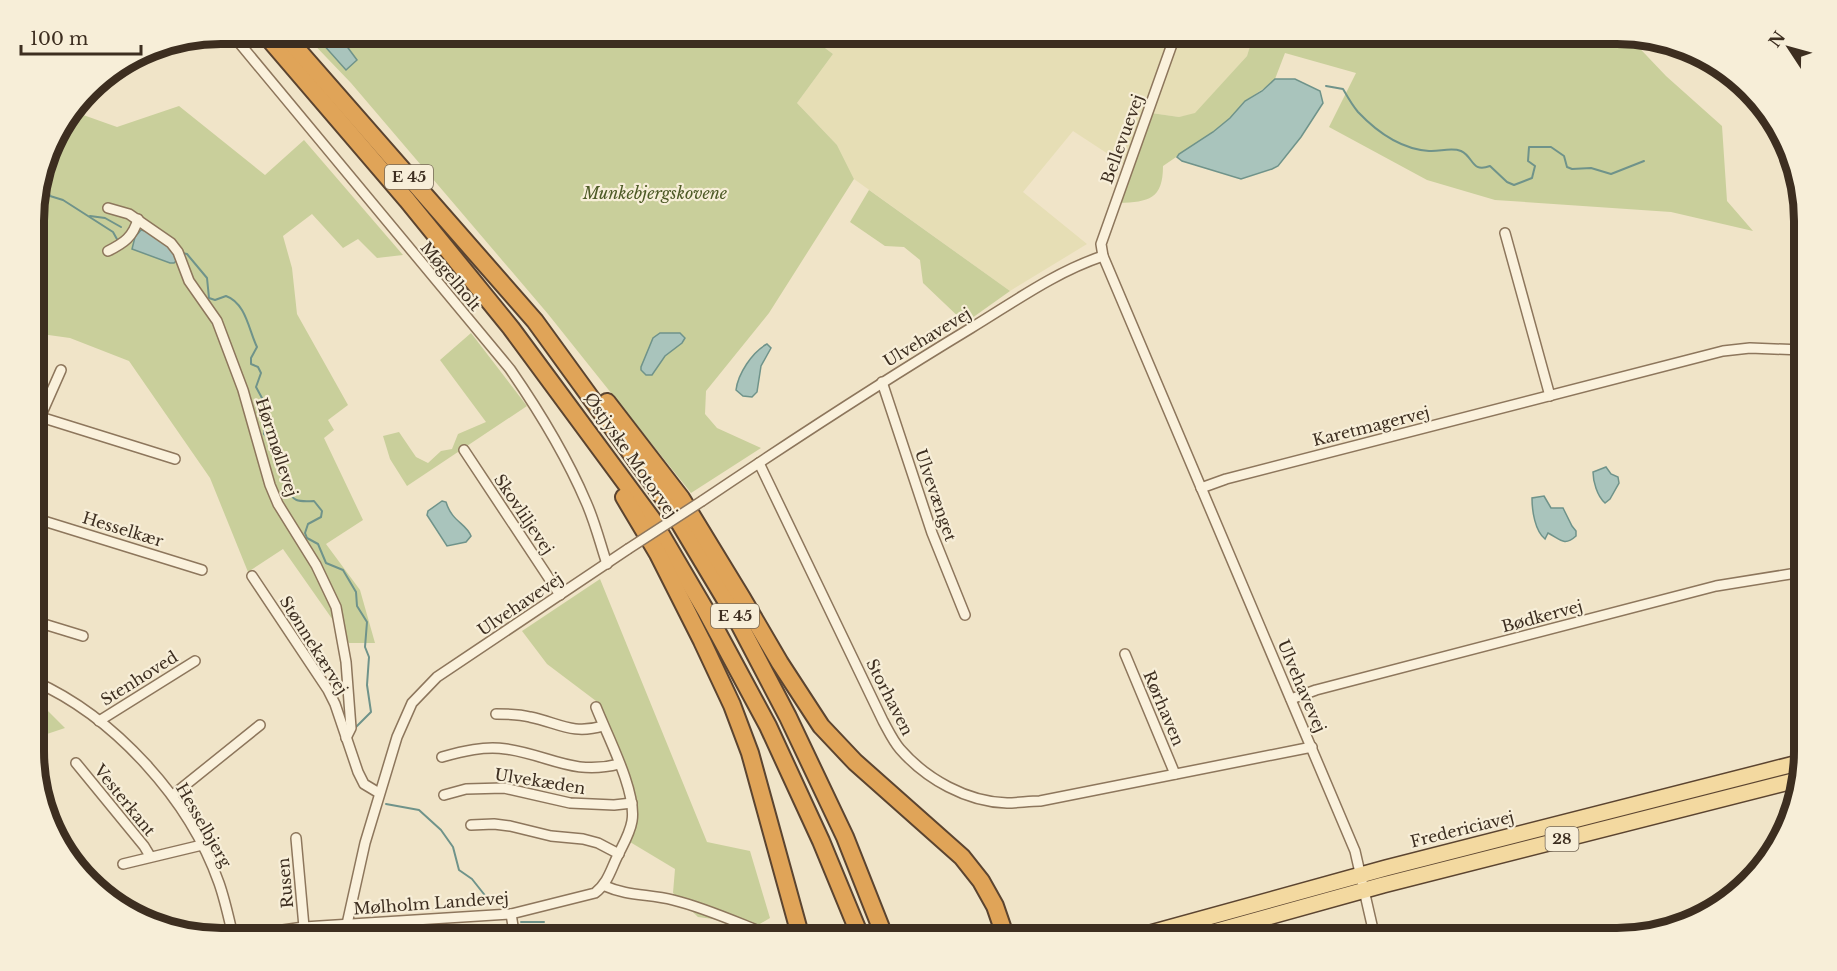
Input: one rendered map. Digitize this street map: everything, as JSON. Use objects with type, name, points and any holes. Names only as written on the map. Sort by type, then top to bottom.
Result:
[{"type":"highway","name":"Østjyske Motorvej","points":[[273,44],[407,200],[511,328],[652,519],[706,611],[768,726],[821,841],[857,928]]},
{"type":"highway","name":"Østjyske Motorvej","points":[[293,44],[535,321],[670,507],[734,614],[788,717],[845,837],[881,928]]},
{"type":"highway","points":[[535,321],[550,331],[681,498],[780,663],[821,726],[855,762],[962,857],[981,881],[995,906],[1002,927]]},
{"type":"highway","points":[[569,406],[593,450],[658,554],[732,705],[750,753],[798,928]]},
{"type":"main road","name":"Fredericiavej","points":[[1171,927],[1361,874],[1793,764]]},
{"type":"main road","name":"Fredericiavej","points":[[1231,927],[1365,890],[1790,782]]},
{"type":"main road","points":[[1365,890],[1371,879],[1492,840]]},
{"type":"main road","points":[[1207,927],[1355,884],[1361,874]]},
{"type":"street","name":"Møgelholt","points":[[240,44],[510,369],[534,403],[587,503],[607,564]]},
{"type":"street","name":"Bellevuevej","points":[[1102,256],[1101,244],[1172,44]]},
{"type":"street","name":"Hørmøllevej","points":[[108,208],[129,214],[171,243],[178,252],[189,281],[217,321],[243,390],[270,485],[278,504],[329,589],[341,628],[346,662],[351,728],[346,738]]},
{"type":"street","points":[[108,251],[126,243],[135,230],[138,219]]},
{"type":"street","points":[[1505,233],[1550,396]]},
{"type":"street","name":"Ulvehavevej","points":[[347,924],[379,793],[405,717],[412,703],[437,677],[882,382],[1075,266],[1102,256],[1355,851],[1373,927]]},
{"type":"street","name":"Karetmagervej","points":[[1201,488],[1226,479],[1723,351],[1750,348],[1794,350]]},
{"type":"street","points":[[44,403],[61,370]]},
{"type":"street","name":"Ulvevænget","points":[[882,382],[932,533],[965,615]]},
{"type":"street","points":[[44,418],[175,459]]},
{"type":"street","name":"Skovliljevej","points":[[464,450],[560,595]]},
{"type":"street","name":"Storhaven","points":[[759,463],[883,721],[899,747],[919,768],[943,784],[984,800],[1007,803],[1040,801],[1312,747]]},
{"type":"street","name":"Hesselkær","points":[[44,521],[202,570]]},
{"type":"street","name":"Bødkervej","points":[[1291,699],[1316,690],[1716,586],[1794,573]]},
{"type":"street","name":"Stønnekærvej","points":[[252,576],[328,690],[364,784],[379,793]]},
{"type":"street","points":[[44,624],[83,636]]},
{"type":"street","name":"Rørhaven","points":[[1125,654],[1175,774]]},
{"type":"street","name":"Stenhoved","points":[[99,721],[195,661]]},
{"type":"street","name":"Hesselbjerg","points":[[44,686],[70,700],[129,746],[173,795],[202,844],[219,883],[228,928]]},
{"type":"street","points":[[596,707],[626,782],[632,803],[633,818],[628,836],[605,886],[618,892],[676,900],[749,928]]},
{"type":"street","points":[[496,714],[529,717],[576,730],[589,730],[603,726]]},
{"type":"street","points":[[173,795],[260,725]]},
{"type":"street","name":"Ulvekæden","points":[[442,757],[463,751],[504,749],[591,769],[618,764]]},
{"type":"street","name":"Vesterkant","points":[[76,764],[150,856]]},
{"type":"street","name":"Ulvekæden","points":[[444,795],[466,789],[504,788],[570,803],[614,805],[632,803]]},
{"type":"street","points":[[471,825],[510,826],[551,836],[583,839],[598,843],[619,854]]},
{"type":"street","name":"Rusen","points":[[296,838],[304,927]]},
{"type":"street","name":"Vesterkant","points":[[123,864],[202,844]]},
{"type":"street","name":"Mølholm Landevej","points":[[297,928],[511,914],[595,893],[605,886]]},
{"type":"street","points":[[511,914],[513,928]]},
{"type":"shaded area","points":[[820,44],[1251,44],[1247,56],[1195,114],[1179,117],[1151,113],[1131,169],[1073,131],[1023,192],[1087,244],[1010,291],[854,179],[837,145],[797,103],[833,54]]},
{"type":"green space","name":"Munkebjergskovene","points":[[314,44],[820,44],[833,54],[797,103],[837,145],[854,179],[769,313],[706,391],[705,414],[717,428],[761,448],[691,493],[548,314],[351,83]]},
{"type":"green space","points":[[1251,44],[1636,45],[1666,76],[1722,126],[1727,201],[1753,231],[1671,212],[1495,200],[1427,180],[1329,127],[1356,73],[1285,53],[1275,79],[1269,85],[1245,101],[1213,132],[1163,166],[1157,192],[1146,200],[1119,203],[1151,113],[1179,117],[1195,113],[1247,56]]},
{"type":"green space","points":[[179,106],[265,175],[304,140],[403,255],[377,258],[358,239],[343,248],[312,214],[283,236],[292,268],[297,314],[348,405],[328,420],[334,430],[324,438],[363,520],[326,544],[360,590],[375,643],[349,643],[283,549],[248,572],[210,478],[129,361],[70,338],[44,334],[44,209],[50,175],[57,153],[80,114],[117,127]]},
{"type":"green space","points":[[869,190],[1010,291],[965,323],[923,283],[920,260],[904,247],[885,246],[850,222]]},
{"type":"green space","points":[[471,333],[527,406],[407,486],[390,459],[383,436],[399,432],[416,457],[428,463],[441,451],[452,449],[458,434],[486,422],[440,360]]},
{"type":"green space","points":[[600,579],[707,842],[750,851],[770,918],[758,925],[698,917],[673,893],[675,869],[630,842],[637,816],[631,782],[600,704],[547,664],[522,631]]},
{"type":"green space","points":[[44,707],[65,728],[44,735]]},
{"type":"water","points":[[323,44],[345,44],[357,60],[346,70]]},
{"type":"water","points":[[1275,79],[1295,79],[1320,91],[1323,103],[1301,137],[1278,166],[1241,179],[1182,161],[1177,157],[1213,132],[1245,101],[1262,91]]},
{"type":"water","points":[[141,230],[162,241],[177,260],[170,263],[132,249],[135,237]]},
{"type":"water","points":[[660,333],[680,333],[685,338],[665,356],[652,375],[646,375],[641,367],[653,338]]},
{"type":"water","points":[[767,344],[771,348],[761,366],[757,392],[752,397],[743,396],[736,390],[740,377],[751,358]]},
{"type":"water","points":[[1606,467],[1611,474],[1618,477],[1619,483],[1610,499],[1605,503],[1596,488],[1593,472]]},
{"type":"water","points":[[1544,496],[1551,508],[1563,508],[1576,531],[1576,536],[1572,539],[1562,541],[1548,533],[1545,539],[1539,531],[1532,498]]},
{"type":"water","points":[[442,501],[446,502],[452,514],[469,532],[471,536],[466,542],[447,546],[427,515],[428,511]]},
{"type":"waterway","points":[[1326,86],[1343,89],[1365,119],[1399,143],[1419,150],[1453,149],[1461,151],[1476,166],[1484,168],[1490,166],[1507,182],[1514,185],[1532,178],[1535,166],[1528,161],[1529,147],[1551,147],[1564,156],[1567,167],[1572,169],[1591,168],[1611,174],[1644,161]]},
{"type":"waterway","points":[[47,188],[50,196],[63,200],[113,232],[118,241]]},
{"type":"waterway","points":[[90,216],[105,218],[121,227]]},
{"type":"waterway","points":[[182,253],[187,254],[207,278],[209,298],[215,300],[226,296],[238,305],[246,318],[257,347],[251,358],[251,364],[258,367],[261,373],[256,387],[269,411],[264,424],[264,434],[276,445],[285,475],[285,487],[294,498],[300,501],[314,501],[322,511],[321,517],[308,524],[305,533],[307,538],[318,544],[326,563],[343,570],[356,592],[357,606],[367,622],[365,647],[369,657],[367,685],[371,712],[354,729]]},
{"type":"waterway","points":[[386,804],[419,810],[441,830],[453,847],[459,870],[472,879],[491,903]]},
{"type":"waterway","points":[[521,922],[544,922]]}]
